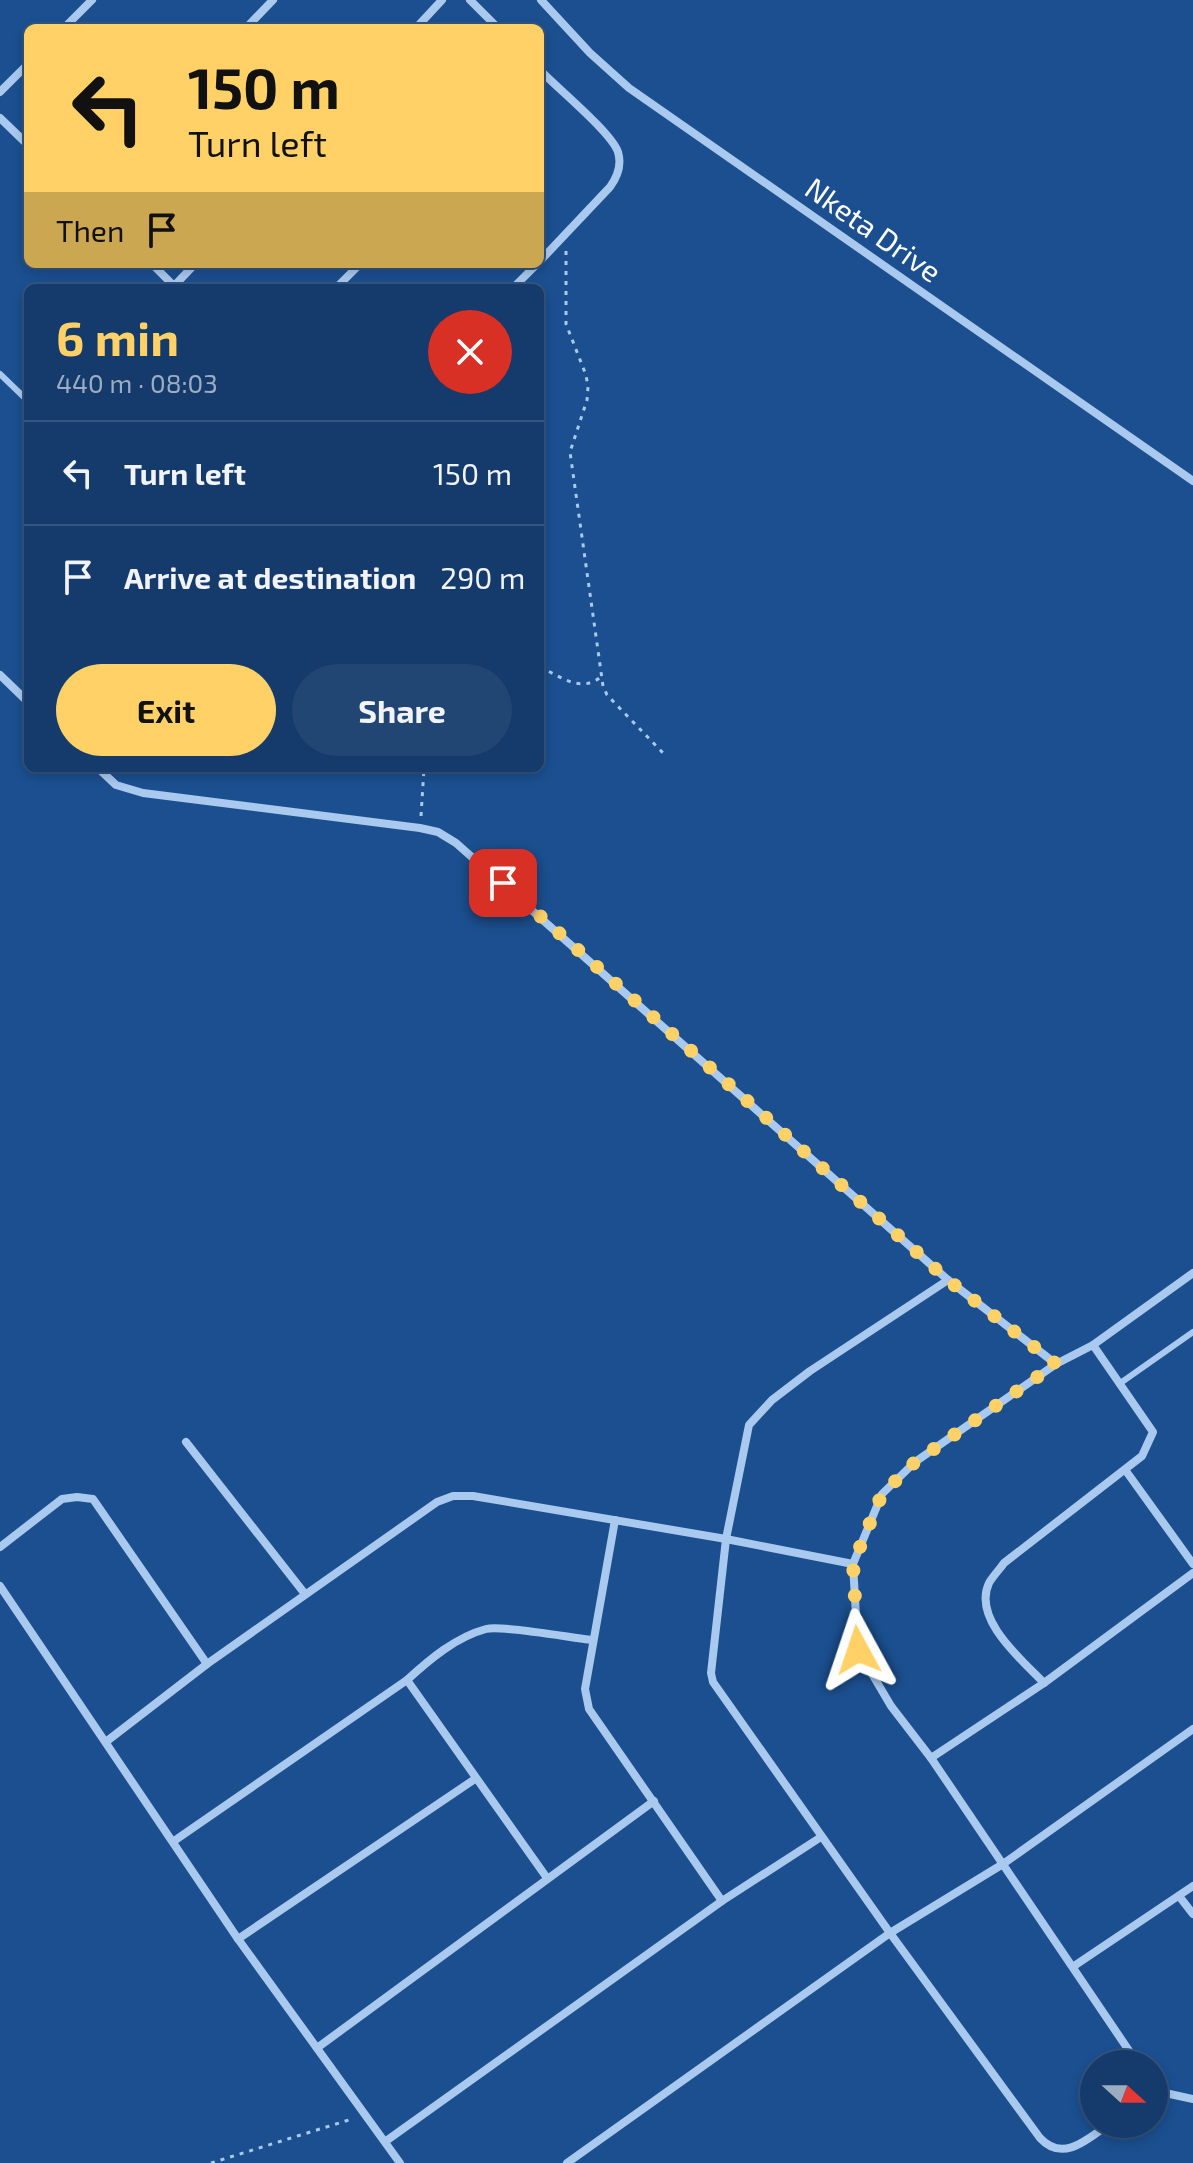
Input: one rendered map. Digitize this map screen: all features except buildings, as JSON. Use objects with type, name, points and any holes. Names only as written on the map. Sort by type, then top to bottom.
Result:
[{"type":"street","points":[[68,24],[92,0]]},
{"type":"street","points":[[250,24],[273,0]]},
{"type":"street","points":[[420,24],[442,0]]},
{"type":"street","points":[[470,0],[494,24]]},
{"type":"street","name":"Nketa Drive","points":[[541,0],[590,53],[629,88],[1193,481]]},
{"type":"street","points":[[0,92],[24,68]]},
{"type":"street","points":[[544,78],[613,142],[620,164],[618,176],[610,187],[544,256]]},
{"type":"street","points":[[0,118],[24,141]]},
{"type":"street","points":[[156,268],[172,284]]},
{"type":"street","points":[[178,284],[192,268]]},
{"type":"street","points":[[340,284],[356,268]]},
{"type":"street","points":[[517,284],[532,268]]},
{"type":"street","points":[[0,675],[24,698]]},
{"type":"street","points":[[102,772],[116,785],[143,793],[420,828],[438,832],[456,843],[948,1280],[1056,1364]]},
{"type":"street","points":[[1129,2050],[931,1758],[891,1706],[858,1650],[853,1564],[882,1494],[915,1462],[1056,1364],[1093,1345],[1193,1273]]},
{"type":"street","points":[[948,1280],[810,1371],[758,1413],[749,1425],[726,1539],[710,1665],[713,1682],[821,1837],[1047,2145],[1061,2151],[1074,2148],[1089,2138]]},
{"type":"street","points":[[1044,1683],[992,1626],[986,1601],[988,1584],[1004,1563],[1126,1471],[1142,1456],[1153,1432],[1093,1345]]},
{"type":"street","points":[[186,1442],[305,1594]]},
{"type":"street","points":[[1126,1471],[1193,1564]]},
{"type":"street","points":[[107,1741],[305,1594],[437,1502],[453,1496],[473,1496],[615,1520],[853,1564]]},
{"type":"street","points":[[0,1547],[62,1499],[93,1499],[207,1664]]},
{"type":"street","points":[[615,1520],[592,1640],[585,1698],[589,1709],[722,1901]]},
{"type":"street","points":[[931,1758],[1044,1683],[1193,1573]]},
{"type":"street","points":[[0,1586],[238,1939],[400,2163]]},
{"type":"street","points":[[174,1841],[460,1640],[489,1628],[592,1640]]},
{"type":"street","points":[[407,1680],[547,1878]]},
{"type":"street","points":[[567,2163],[890,1933],[1003,1864],[1193,1729]]},
{"type":"street","points":[[238,1939],[475,1779]]},
{"type":"street","points":[[317,2048],[654,1801]]},
{"type":"street","points":[[386,2141],[722,1901],[821,1837]]},
{"type":"street","points":[[1074,1966],[1193,1886]]},
{"type":"street","points":[[1179,1896],[1193,1914]]},
{"type":"street","points":[[1168,2094],[1193,2099]]},
{"type":"lane","points":[[0,374],[24,397]]},
{"type":"lane","points":[[1119,1384],[1193,1332]]},
{"type":"path","points":[[566,236],[566,324],[588,387],[587,400],[570,452],[602,676],[607,695],[665,755]]},
{"type":"path","points":[[544,669],[582,686],[593,684],[602,676]]},
{"type":"path","points":[[420,828],[424,772]]},
{"type":"path","points":[[211,2163],[367,2114]]},
{"type":"route","points":[[503,883],[948,1280],[1056,1364],[915,1462],[882,1494],[853,1564],[858,1650]]}]
